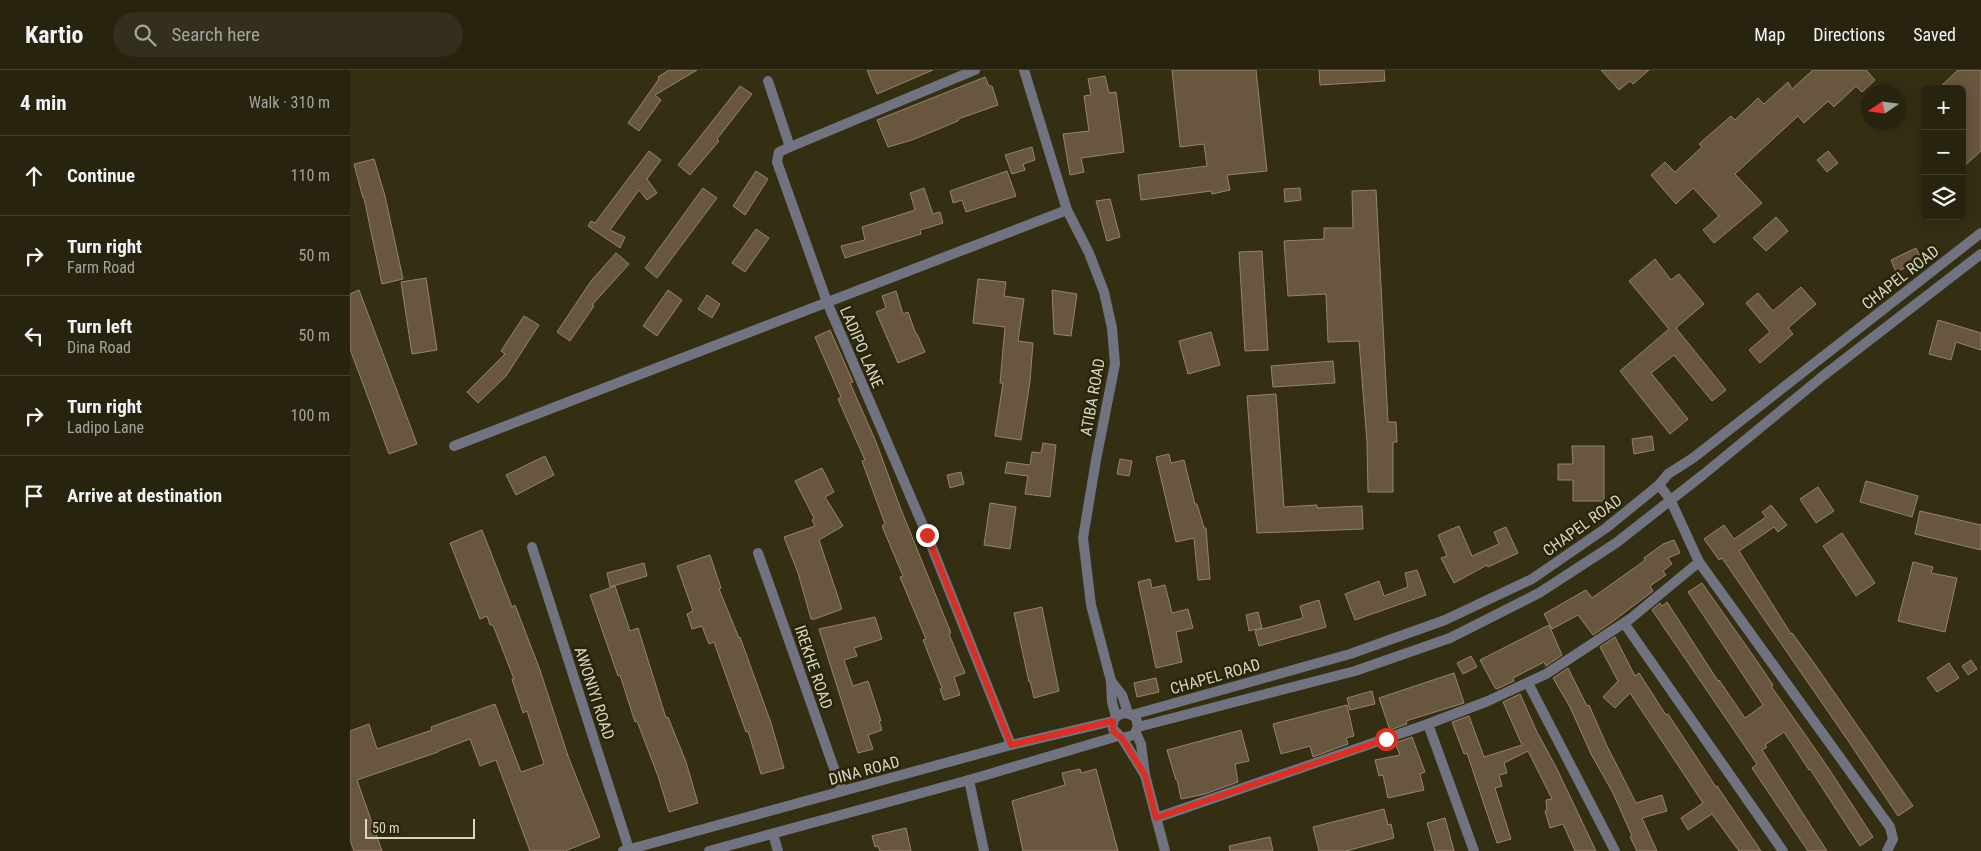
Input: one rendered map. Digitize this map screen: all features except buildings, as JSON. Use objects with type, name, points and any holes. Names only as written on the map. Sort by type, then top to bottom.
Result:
[{"type":"street","points":[[768,81],[790,147],[975,70]]},
{"type":"street","name":"ATIBA ROAD","points":[[1024,70],[1067,210],[1089,253],[1104,292],[1112,328],[1115,364],[1083,538],[1091,605],[1111,681],[1114,719]]},
{"type":"street","name":"LADIPO LANE","points":[[790,147],[779,152],[778,162],[827,302],[927,535],[1011,745]]},
{"type":"street","points":[[454,446],[1067,210]]},
{"type":"street","name":"CHAPEL ROAD","points":[[1130,714],[1350,654],[1445,620],[1532,579],[1606,528],[1659,486],[1668,474],[1693,458],[1981,234]]},
{"type":"street","name":"CHAPEL ROAD","points":[[1137,730],[1355,671],[1450,638],[1539,593],[1616,543],[1704,474],[1823,376],[1981,254]]},
{"type":"street","points":[[1659,486],[1670,500],[1699,562],[1890,827],[1893,839],[1888,851]]},
{"type":"street","name":"AWONIYI ROAD","points":[[532,547],[626,850]]},
{"type":"street","name":"IREKHE ROAD","points":[[758,553],[842,791]]},
{"type":"street","points":[[1156,818],[1428,724],[1488,701],[1546,674],[1624,623],[1699,562]]},
{"type":"street","points":[[1624,623],[1784,851]]},
{"type":"street","name":"ATIBA ROAD","points":[[1111,681],[1122,695],[1130,714]]},
{"type":"street","points":[[1528,682],[1614,851]]},
{"type":"street","points":[[1145,775],[1120,737],[1113,730],[1114,719],[1124,712],[1136,718],[1145,775],[1165,851]]},
{"type":"street","name":"DINA ROAD","points":[[626,850],[1011,745],[1114,719]]},
{"type":"street","points":[[1428,724],[1474,851]]},
{"type":"street","points":[[709,851],[1120,737],[1130,738],[1137,730]]},
{"type":"street","points":[[969,780],[984,851]]},
{"type":"street","points":[[773,834],[778,851]]},
{"type":"route","points":[[927,535],[1011,745],[1113,721],[1113,730],[1122,738],[1145,775],[1156,818],[1386,739]]}]
